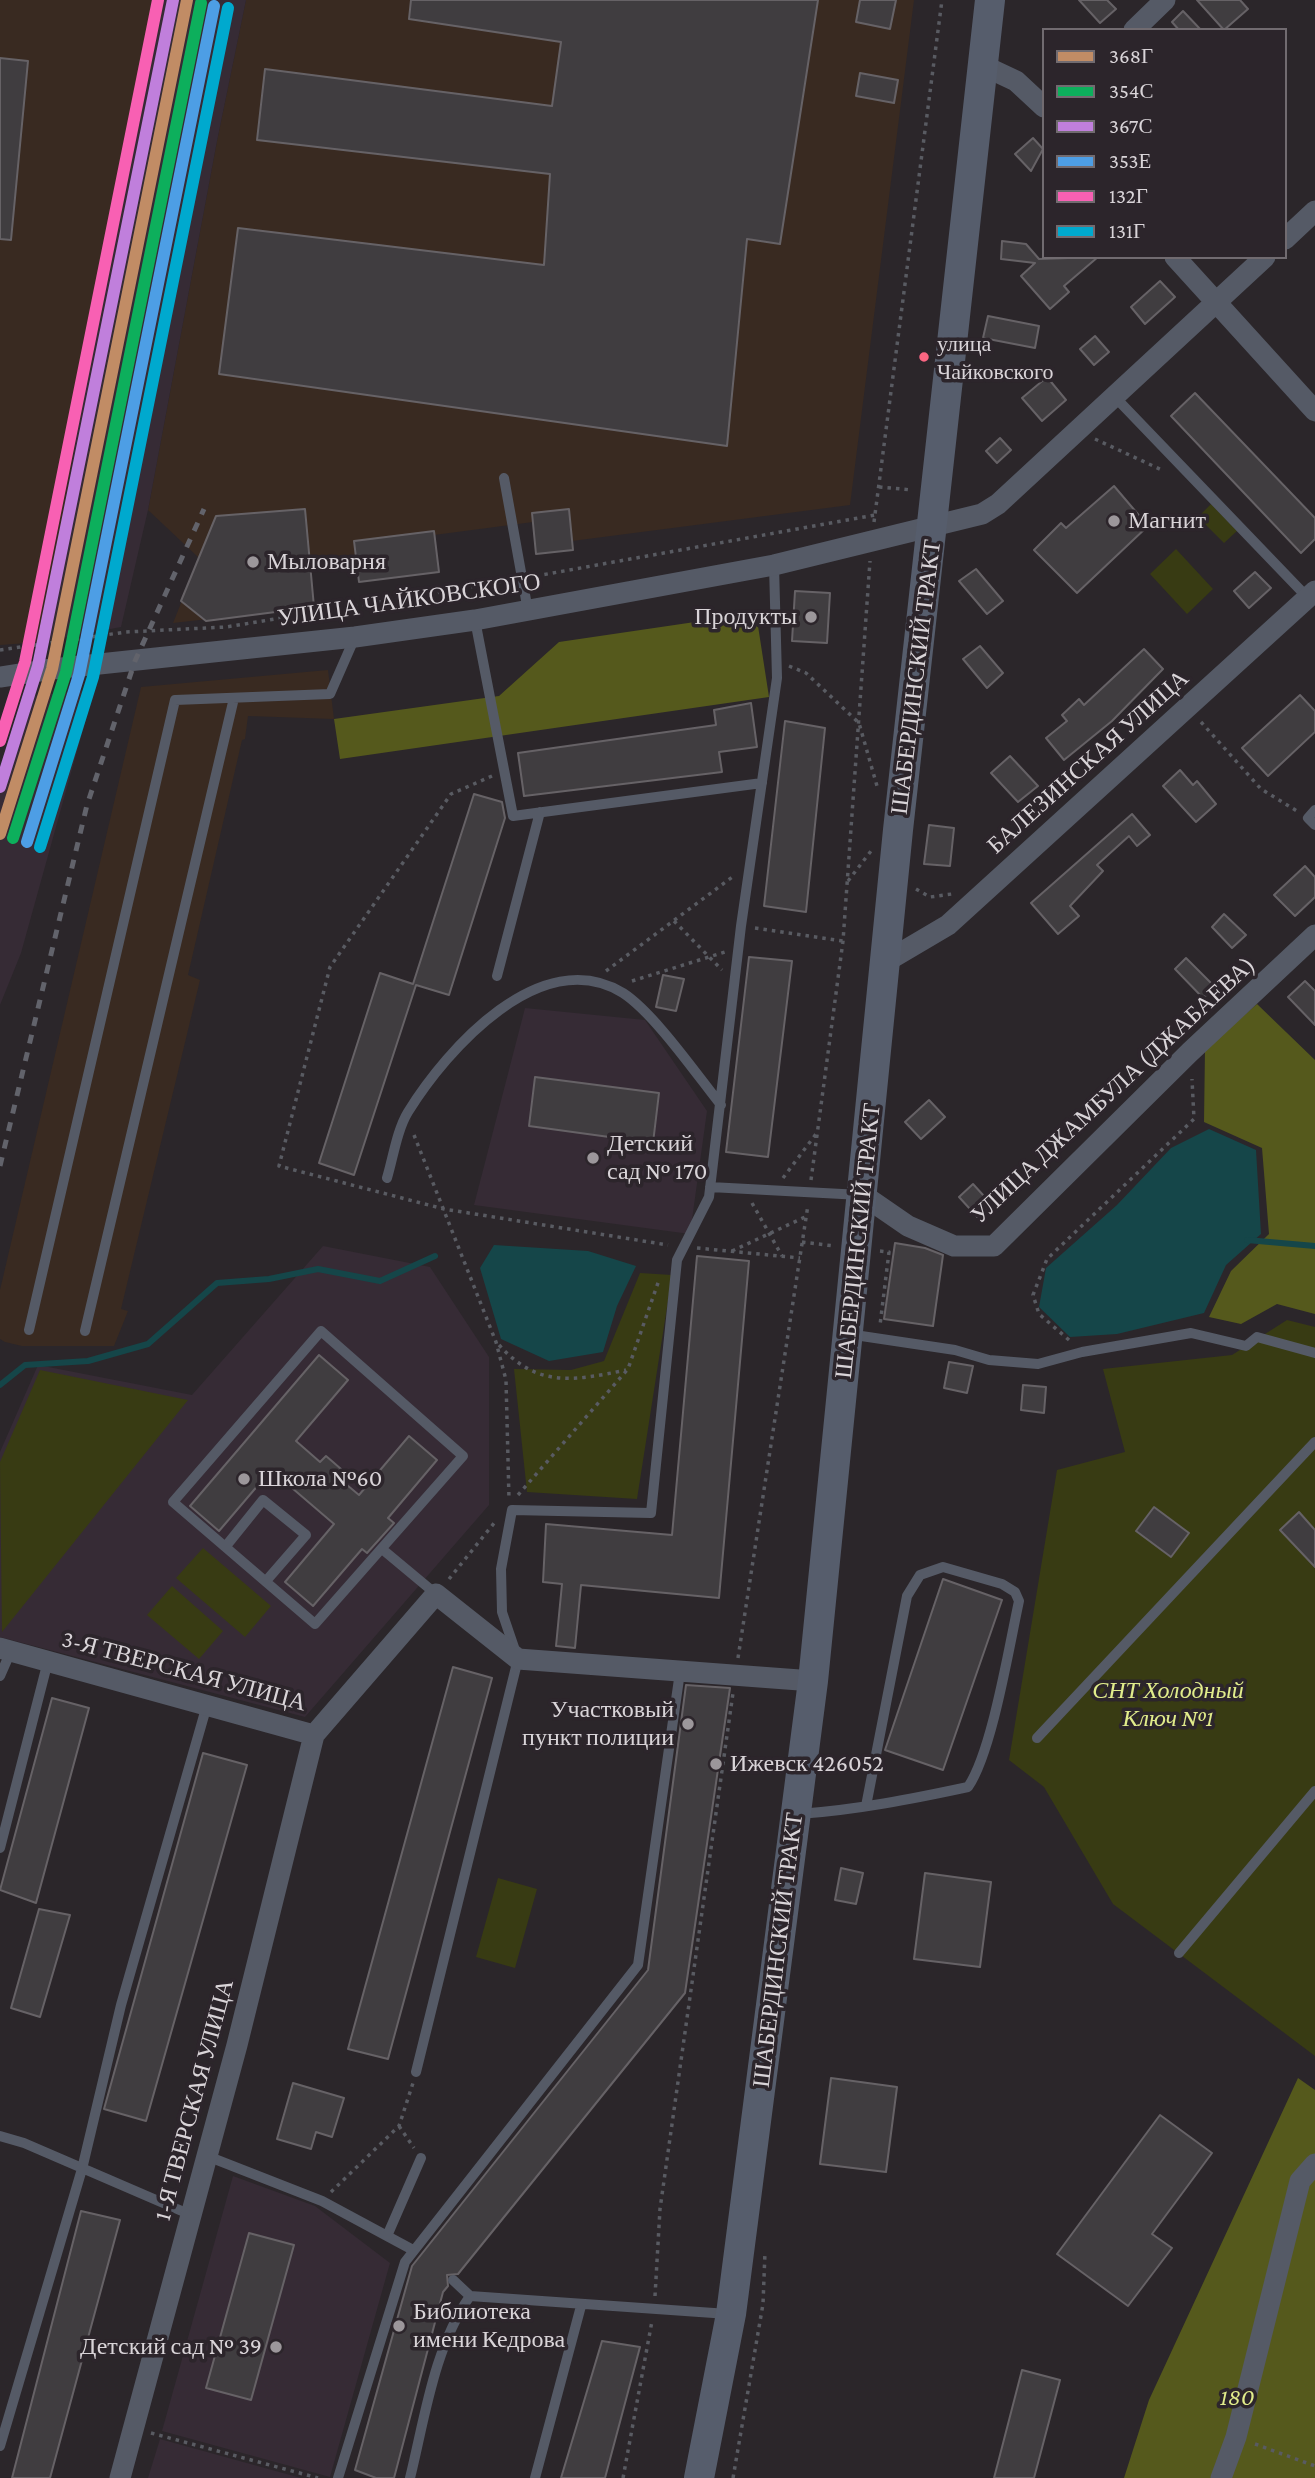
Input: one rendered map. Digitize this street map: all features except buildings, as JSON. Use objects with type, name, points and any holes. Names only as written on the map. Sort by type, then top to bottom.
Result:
[{"type":"main road","name":"ШАБЕРДИНСКИЙ ТРАКТ","points":[[699,2478],[731,2314],[813,1681],[898,830],[990,0]]},
{"type":"street","points":[[1136,28],[1165,0]]},
{"type":"street","points":[[982,65],[1016,81],[1042,105]]},
{"type":"street","points":[[1287,237],[1315,211]]},
{"type":"street","points":[[1177,259],[1315,411]]},
{"type":"street","name":"УЛИЦА ЧАЙКОВСКОГО","points":[[0,677],[52,669],[355,637],[475,620],[774,565],[982,514],[998,504],[1263,259]]},
{"type":"street","name":"БАЛЕЗИНСКАЯ УЛИЦА","points":[[887,961],[948,925],[1311,595]]},
{"type":"street","name":"УЛИЦА ДЖАМБУЛА (ДЖАБАЕВА)","points":[[863,1195],[908,1226],[954,1246],[993,1246],[1190,1052],[1315,935]]},
{"type":"street","points":[[436,1594],[518,1659],[813,1681]]},
{"type":"street","name":"3-Я ТВЕРСКАЯ УЛИЦА","points":[[5,1649],[314,1735],[436,1594]]},
{"type":"street","name":"1-Я ТВЕРСКАЯ УЛИЦА","points":[[120,2478],[207,2156],[314,1735]]},
{"type":"street","points":[[1221,2478],[1236,2437],[1300,2181],[1315,2164]]},
{"type":"lane","points":[[1114,396],[1311,595]]},
{"type":"lane","points":[[504,478],[528,611]]},
{"type":"lane","points":[[416,2072],[518,1659],[502,1612],[501,1569],[511,1507],[651,1513],[677,1260],[709,1197],[721,1105],[738,948],[777,661],[774,565]]},
{"type":"lane","points":[[475,620],[513,816],[762,783]]},
{"type":"lane","points":[[29,1330],[175,700],[330,694],[355,637]]},
{"type":"lane","points":[[85,1331],[234,698]]},
{"type":"lane","points":[[497,976],[540,812]]},
{"type":"lane","points":[[387,1178],[406,1115],[463,1042],[519,994],[573,979],[594,980],[625,994],[667,1037],[721,1105]]},
{"type":"lane","points":[[710,1187],[863,1195]]},
{"type":"lane","points":[[321,1331],[463,1457],[315,1624],[226,1546],[173,1502],[321,1331]]},
{"type":"lane","points":[[848,1334],[955,1350],[989,1360],[1038,1364],[1082,1352],[1191,1334],[1246,1346],[1257,1336],[1315,1353]]},
{"type":"lane","points":[[1037,1738],[1315,1442]]},
{"type":"lane","points":[[226,1546],[264,1500],[306,1535],[266,1581]]},
{"type":"lane","points":[[382,1549],[436,1594]]},
{"type":"lane","points":[[796,1815],[866,1806],[968,1787],[975,1776],[991,1722],[1019,1601],[1016,1592],[1002,1584],[943,1567],[920,1575],[907,1596],[866,1806]]},
{"type":"lane","points":[[0,1676],[5,1649]]},
{"type":"lane","points":[[0,1848],[48,1661]]},
{"type":"lane","points":[[338,2478],[405,2262],[638,1965],[680,1672]]},
{"type":"lane","points":[[0,2446],[82,2169],[121,2005],[206,1705]]},
{"type":"lane","points":[[1180,1953],[1315,1791]]},
{"type":"lane","points":[[0,2136],[191,2215]]},
{"type":"lane","points":[[207,2156],[322,2201],[414,2250]]},
{"type":"lane","points":[[387,2236],[421,2158]]},
{"type":"lane","points":[[453,2280],[470,2297],[731,2314]]},
{"type":"lane","points":[[410,2478],[430,2393],[454,2320],[470,2297]]},
{"type":"lane","points":[[535,2478],[581,2306]]},
{"type":"path","points":[[623,2478],[654,2310],[660,2210],[735,1675],[810,1192],[843,941],[872,540],[942,0]]},
{"type":"path","points":[[1077,430],[1165,471]]},
{"type":"path","points":[[0,650],[126,632],[226,627],[875,515]]},
{"type":"path","points":[[777,661],[806,673],[859,723],[878,789]]},
{"type":"path","points":[[1187,707],[1261,789],[1312,818]]},
{"type":"path","points":[[847,883],[872,850]]},
{"type":"path","points":[[594,980],[750,863]]},
{"type":"path","points":[[913,887],[930,897],[956,893]]},
{"type":"path","points":[[673,921],[707,958],[735,981]]},
{"type":"path","points":[[741,926],[843,941]]},
{"type":"path","points":[[610,987],[738,948]]},
{"type":"path","points":[[1074,1341],[1065,1339],[1039,1314],[1033,1295],[1047,1259],[1194,1119],[1190,1052]]},
{"type":"path","points":[[406,1115],[496,1342],[506,1380],[511,1507]]},
{"type":"path","points":[[773,1191],[817,1132]]},
{"type":"path","points":[[744,1189],[782,1256]]},
{"type":"path","points":[[730,1251],[806,1217]]},
{"type":"path","points":[[684,1247],[800,1258]]},
{"type":"path","points":[[436,1594],[628,1369],[659,1280],[677,1260]]},
{"type":"path","points":[[496,1342],[515,1363],[545,1378],[568,1379],[628,1369]]},
{"type":"path","points":[[322,2201],[399,2126],[416,2072]]},
{"type":"path","points":[[399,2126],[421,2158]]},
{"type":"path","points":[[133,2428],[318,2478]]},
{"type":"path","points":[[1236,2437],[1315,2466]]},
{"type":"shaded area","points":[[0,0],[152,0],[41,642],[0,645]]},
{"type":"shaded area","points":[[152,0],[246,0],[148,510],[121,627],[41,642]]},
{"type":"shaded area","points":[[246,0],[914,0],[850,505],[572,541],[569,510],[532,513],[533,522],[434,535],[357,562],[310,567],[314,607],[173,623],[199,558],[148,510]]},
{"type":"shaded area","points":[[328,670],[334,719],[248,716],[245,739],[242,740],[188,975],[200,980],[121,1309],[128,1311],[114,1346],[22,1346],[5,1342],[0,1339],[0,1290],[141,687]]},
{"type":"shaded area","points":[[94,690],[21,953],[0,1005],[0,772],[30,696]]},
{"type":"shaded area","name":"Детский сад № 170","points":[[525,1008],[645,1020],[707,1111],[690,1234],[474,1205]]},
{"type":"shaded area","name":"Школа №60","points":[[323,1246],[430,1267],[489,1357],[489,1505],[305,1717],[0,1637],[0,1452],[38,1365],[192,1395]]},
{"type":"shaded area","name":"Детский сад № 39","points":[[233,2176],[315,2206],[390,2263],[330,2477],[162,2431]]},
{"type":"shaded area","points":[[160,2439],[301,2478],[148,2478]]},
{"type":"green space","points":[[1211,504],[1237,531],[1224,543],[1198,517]]},
{"type":"green space","points":[[1176,549],[1213,589],[1187,614],[1150,574]]},
{"type":"green space","points":[[756,613],[769,697],[340,759],[334,719],[499,696],[559,642]]},
{"type":"green space","points":[[1257,1004],[1315,1060],[1315,1314],[1277,1304],[1241,1324],[1209,1317],[1231,1271],[1269,1234],[1262,1148],[1204,1122],[1205,1049]]},
{"type":"green space","points":[[640,1273],[672,1275],[637,1499],[527,1492],[514,1369],[571,1370],[604,1361]]},
{"type":"green space","name":"СНТ Холодный Ключ №1","points":[[1287,1320],[1315,1327],[1315,2056],[1113,1904],[1044,1787],[1009,1760],[1057,1470],[1125,1452],[1103,1369],[1232,1355]]},
{"type":"green space","points":[[40,1370],[188,1400],[2,1632],[0,1462]]},
{"type":"green space","points":[[203,1548],[271,1606],[245,1637],[176,1578]]},
{"type":"green space","points":[[172,1586],[223,1631],[199,1659],[147,1615]]},
{"type":"green space","points":[[498,1878],[537,1889],[515,1968],[476,1957]]},
{"type":"green space","name":"180","points":[[1298,2078],[1315,2090],[1315,2478],[1124,2478],[1149,2400]]},
{"type":"water","points":[[1209,1129],[1256,1150],[1261,1234],[1226,1265],[1204,1313],[1117,1334],[1070,1337],[1039,1307],[1046,1268],[1117,1205],[1171,1148]]},
{"type":"water","points":[[494,1245],[588,1251],[636,1266],[617,1306],[603,1352],[549,1361],[501,1339],[480,1268]]},
{"type":"waterway","points":[[1247,1240],[1315,1246]]},
{"type":"waterway","points":[[0,1385],[25,1365],[88,1361],[148,1344],[217,1283],[269,1279],[318,1269],[380,1281],[435,1256]]},
{"type":"railway","points":[[0,1166],[87,805],[135,661],[204,509]]},
{"type":"transit line","name":"132Г","points":[[0,741],[25,662],[158,0]]},
{"type":"transit line","name":"367С","points":[[0,787],[38,666],[173,0]]},
{"type":"transit line","name":"368Г","points":[[0,834],[52,669],[187,0]]},
{"type":"transit line","name":"354С","points":[[13,838],[66,672],[201,3]]},
{"type":"transit line","name":"353Е","points":[[27,842],[79,675],[214,6]]},
{"type":"transit line","name":"131Г","points":[[40,847],[93,677],[228,8]]},
{"type":"place","name":"улица Чайковского","points":[[924,357]]},
{"type":"place","name":"Магнит","points":[[1114,521]]},
{"type":"place","name":"Мыловарня","points":[[253,562]]},
{"type":"place","name":"Продукты","points":[[811,617]]},
{"type":"place","name":"Детский сад № 170","points":[[593,1158]]},
{"type":"place","name":"Школа №60","points":[[244,1479]]},
{"type":"place","name":"Участковый пункт полиции","points":[[688,1724]]},
{"type":"place","name":"Ижевск 426052","points":[[716,1764]]},
{"type":"place","name":"Библиотека имени Кедрова","points":[[399,2326]]},
{"type":"place","name":"Детский сад № 39","points":[[276,2347]]}]
